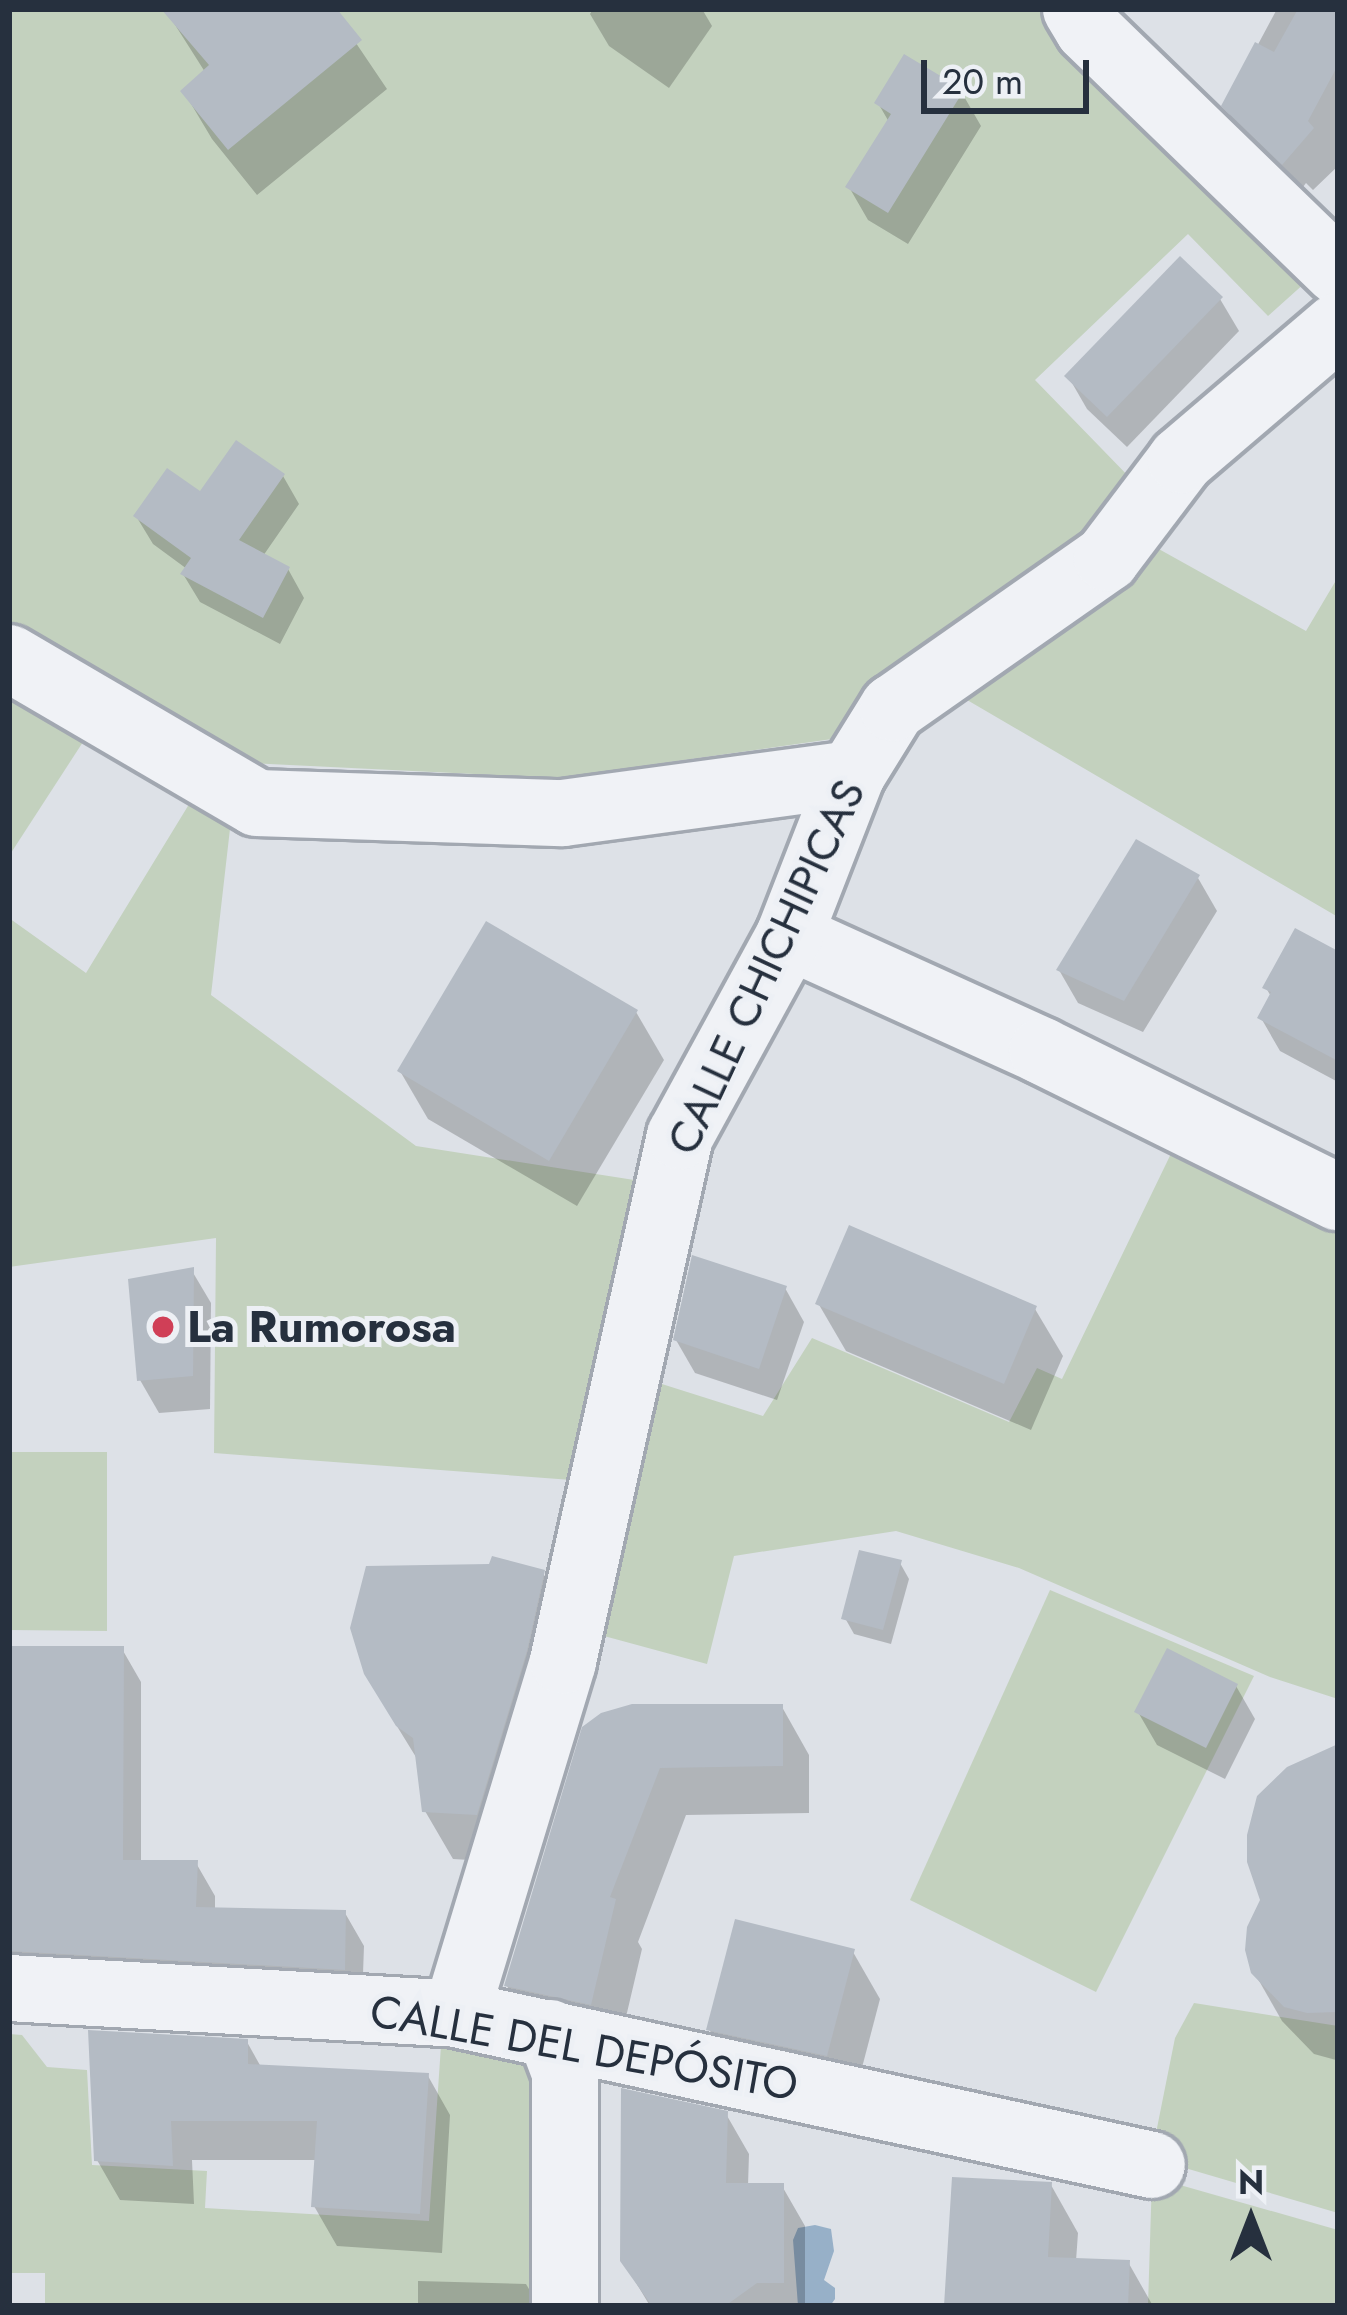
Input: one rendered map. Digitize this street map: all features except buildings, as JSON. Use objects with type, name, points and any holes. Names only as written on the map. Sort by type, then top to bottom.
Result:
[{"type":"street","points":[[1076,9],[1088,29],[1338,271]]},
{"type":"street","name":"CALLE CHICHIPICAS","points":[[456,2014],[562,1661],[680,1136],[788,936],[852,774],[893,708],[1107,558],[1181,460],[1338,326]]},
{"type":"street","points":[[9,658],[257,803],[563,813],[852,774]]},
{"type":"street","points":[[788,936],[1042,1051],[1338,1197]]},
{"type":"street","name":"CALLE DEL DEPÓSITO","points":[[9,1988],[456,2014],[1152,2165]]},
{"type":"street","points":[[550,2033],[565,2073],[565,2306]]},
{"type":"green space","points":[[9,9],[1054,9],[1316,273],[1268,316],[1188,234],[1035,380],[1134,482],[1097,532],[846,737],[557,778],[230,762],[9,640]]},
{"type":"green space","points":[[1157,548],[1306,631],[1338,577],[1338,917],[962,697]]},
{"type":"green space","points":[[9,676],[94,725],[9,856]]},
{"type":"green space","points":[[191,801],[231,820],[211,995],[416,1146],[647,1182],[605,1366],[763,1416],[812,1338],[1009,1422],[1037,1368],[1062,1379],[1181,1133],[1338,1211],[1338,1699],[1270,1677],[1019,1568],[896,1531],[734,1556],[707,1664],[593,1633],[612,1483],[214,1453],[216,1238],[9,1267],[9,918],[86,973]]},
{"type":"green space","points":[[9,1452],[107,1452],[107,1631],[9,1630]]},
{"type":"green space","points":[[1050,1590],[1254,1676],[1096,1992],[910,1900]]},
{"type":"green space","points":[[1194,2003],[1338,2026],[1338,2213],[1151,2158],[1175,2038]]},
{"type":"green space","points":[[442,2031],[535,2057],[540,2306],[45,2306],[45,2273],[9,2273],[9,2034],[22,2035],[47,2067],[87,2070],[92,2165],[207,2171],[205,2208],[429,2221]]},
{"type":"green space","points":[[1152,2177],[1338,2230],[1335,2306],[1148,2306]]},
{"type":"water","points":[[798,2228],[831,2229],[834,2251],[824,2280],[835,2288],[835,2299],[830,2306],[798,2306],[793,2240]]},
{"type":"place","name":"La Rumorosa","points":[[163,1327]]}]
